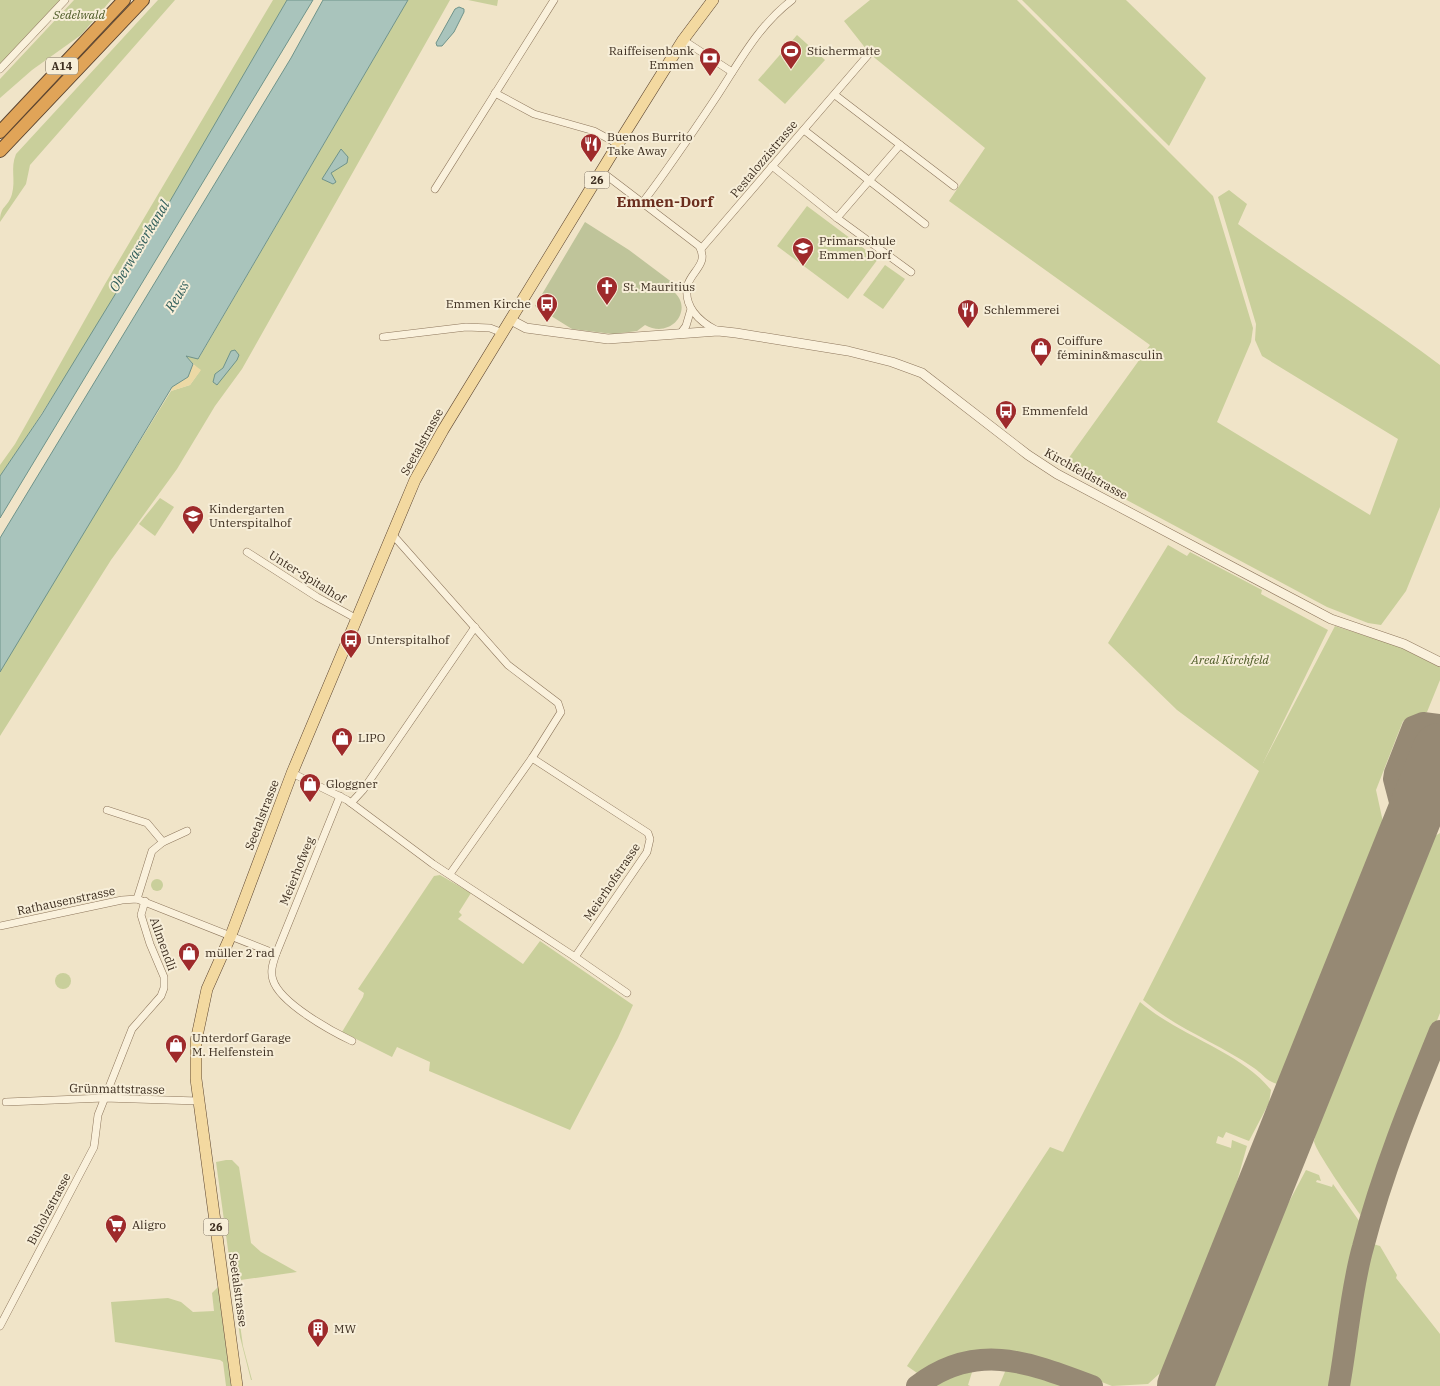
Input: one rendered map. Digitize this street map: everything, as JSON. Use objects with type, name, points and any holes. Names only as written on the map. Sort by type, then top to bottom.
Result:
[{"type":"highway","name":"A14","points":[[0,132],[124,0]]},
{"type":"highway","name":"A14","points":[[0,151],[143,0]]},
{"type":"main road","name":"Seetalstrasse","points":[[237,1386],[194,1062],[197,1030],[207,989],[232,935],[292,773],[392,534],[428,456],[618,144],[683,40],[712,0]]},
{"type":"street","points":[[0,69],[66,0]]},
{"type":"street","points":[[435,189],[494,92],[554,0]]},
{"type":"street","points":[[643,202],[672,164],[760,30],[792,0]]},
{"type":"street","points":[[683,40],[732,72]]},
{"type":"street","name":"Pestalozzistrasse","points":[[701,250],[868,55]]},
{"type":"street","points":[[494,92],[534,114],[594,131],[618,144]]},
{"type":"street","points":[[835,95],[954,186]]},
{"type":"street","points":[[804,130],[925,224]]},
{"type":"street","points":[[837,218],[900,145]]},
{"type":"street","points":[[772,166],[837,218],[911,272]]},
{"type":"street","points":[[602,172],[643,202],[701,250],[702,262],[691,278],[687,289],[691,309],[686,326],[680,334]]},
{"type":"street","name":"Kirchfeldstrasse","points":[[691,309],[703,324],[718,331]]},
{"type":"street","name":"Kirchfeldstrasse","points":[[511,320],[526,328],[608,338],[718,331],[848,351],[892,362],[922,373],[1028,455],[1057,474],[1331,619],[1404,644],[1440,662]]},
{"type":"street","points":[[383,337],[466,327],[490,328],[503,333]]},
{"type":"street","points":[[392,534],[508,665],[558,704],[561,712],[532,758],[450,874]]},
{"type":"street","name":"Unter-Spitalhof","points":[[247,552],[317,597],[357,618]]},
{"type":"street","points":[[351,803],[363,790],[475,626]]},
{"type":"street","name":"Meierhofstrasse","points":[[532,758],[648,833],[650,839],[647,852],[575,956]]},
{"type":"street","points":[[292,773],[351,803],[433,864],[575,956],[627,993]]},
{"type":"street","name":"Meierhofweg","points":[[276,954],[340,796]]},
{"type":"street","points":[[107,810],[147,823],[163,842]]},
{"type":"street","points":[[137,899],[150,855],[163,842],[187,831]]},
{"type":"street","name":"Rathausenstrasse","points":[[0,926],[122,900],[137,899],[232,935]]},
{"type":"street","name":"Allmendli","points":[[104,1098],[132,1029],[161,996],[164,988],[164,977],[150,944],[141,914],[145,901]]},
{"type":"street","points":[[232,935],[276,954],[271,971],[272,980],[280,993],[327,1028],[352,1041]]},
{"type":"street","name":"Grünmattstrasse","points":[[6,1102],[104,1098],[198,1101]]},
{"type":"street","name":"Buholzstrasse","points":[[0,1326],[94,1147],[98,1115],[104,1098]]},
{"type":"green space","name":"Sedelwald","points":[[0,0],[60,0],[0,64]]},
{"type":"green space","name":"Sedelwald","points":[[74,0],[111,0],[81,35],[32,70],[0,98],[0,79]]},
{"type":"green space","points":[[158,0],[175,0],[30,165],[26,184],[0,222],[1,212],[12,194],[13,164],[16,154]]},
{"type":"green space","points":[[273,0],[287,0],[183,181],[76,360],[0,476],[0,465],[15,444],[105,284]]},
{"type":"green space","points":[[408,0],[450,0],[242,369],[215,406],[177,469],[111,560],[0,736],[0,672],[30,619],[171,391],[190,385],[200,371],[186,356],[199,358]]},
{"type":"green space","points":[[468,0],[498,0],[497,6]]},
{"type":"green space","points":[[870,0],[1017,0],[1213,196],[1253,328],[1251,342],[1217,422],[1370,515],[1398,439],[1262,356],[1255,340],[1256,324],[1218,197],[1229,190],[1247,204],[1238,224],[1440,365],[1440,507],[1406,591],[1381,625],[1368,623],[1327,607],[1063,466],[1150,345],[949,201],[985,148],[870,54],[844,21]]},
{"type":"green space","points":[[1022,0],[1126,0],[1206,78],[1169,146]]},
{"type":"green space","name":"Stichermatte","points":[[797,35],[825,60],[785,104],[758,80]]},
{"type":"green space","points":[[807,206],[878,259],[848,299],[777,246]]},
{"type":"green space","points":[[585,222],[629,250],[677,286],[673,291],[679,298],[682,306],[681,314],[671,326],[655,329],[645,325],[637,331],[613,334],[572,329],[535,306]]},
{"type":"green space","points":[[885,265],[905,279],[883,309],[863,295]]},
{"type":"green space","points":[[160,498],[174,507],[155,536],[139,524]]},
{"type":"green space","name":"Areal Kirchfeld","points":[[1168,545],[1187,556],[1190,552],[1262,590],[1261,594],[1328,630],[1263,763],[1335,626],[1400,647],[1440,666],[1440,680],[1427,712],[1403,721],[1376,790],[1383,822],[1279,1084],[1272,1082],[1240,1059],[1184,1028],[1143,1000],[1259,771],[1177,710],[1108,643]]},
{"type":"green space","points":[[1440,833],[1440,1013],[1378,1169],[1363,1218],[1328,1167],[1314,1141],[1321,1114],[1430,839]]},
{"type":"green space","points":[[440,875],[471,893],[459,912],[462,915],[458,919],[523,964],[540,941],[633,1005],[570,1130],[429,1071],[430,1062],[397,1047],[392,1057],[342,1032],[363,997],[364,993],[358,989],[434,876]]},
{"type":"green space","points":[[155,879],[159,879],[163,885],[159,891],[155,891],[151,887],[151,883]]},
{"type":"green space","points":[[63,973],[69,975],[71,981],[69,987],[63,989],[57,987],[55,981],[57,975]]},
{"type":"green space","points":[[1140,1002],[1173,1025],[1243,1065],[1258,1076],[1271,1090],[1269,1103],[1249,1141],[1226,1132],[1223,1138],[1218,1136],[1216,1143],[1231,1148],[1232,1140],[1247,1146],[1229,1210],[1169,1365],[1148,1384],[1112,1386],[1030,1354],[993,1349],[954,1355],[920,1375],[907,1366],[1050,1147],[1063,1152]]},
{"type":"green space","points":[[232,1160],[239,1167],[251,1243],[261,1252],[297,1272],[234,1281],[243,1346],[252,1380],[240,1337],[216,1162]]},
{"type":"green space","points":[[1306,1170],[1319,1175],[1321,1181],[1317,1180],[1316,1182],[1332,1187],[1333,1184],[1362,1225],[1333,1386],[1212,1386],[1274,1230]]},
{"type":"green space","points":[[1370,1243],[1380,1246],[1397,1275],[1396,1278],[1440,1334],[1440,1386],[1345,1386]]},
{"type":"green space","points":[[218,1287],[231,1386],[226,1386],[223,1362],[220,1360],[115,1342],[111,1302],[168,1298],[181,1302],[193,1312],[214,1311],[212,1293]]},
{"type":"green space","points":[[1007,1367],[1029,1372],[1068,1386],[999,1386]]},
{"type":"green space","points":[[973,1369],[968,1385],[970,1386],[931,1386],[950,1374]]},
{"type":"sand","points":[[193,364],[201,370],[190,385],[171,391],[172,387],[188,377]]},
{"type":"water","points":[[287,0],[313,0],[0,518],[0,476],[42,414],[127,275]]},
{"type":"water","name":"Reuss","points":[[323,0],[408,0],[198,359],[186,356],[193,364],[188,377],[172,387],[0,672],[0,538],[291,58]]},
{"type":"water","points":[[459,7],[464,9],[464,12],[454,32],[442,46],[437,46],[436,43],[455,9]]},
{"type":"water","points":[[341,149],[348,157],[347,163],[331,173],[336,182],[333,184],[322,179]]},
{"type":"water","points":[[235,350],[239,355],[237,360],[217,385],[213,382],[215,374],[223,368],[231,351]]},
{"type":"taxiway","points":[[1406,836],[1406,825],[1394,779],[1395,773],[1413,727],[1423,723],[1440,725]]},
{"type":"taxiway","points":[[1427,781],[1440,765]]},
{"type":"taxiway","points":[[1412,822],[1420,813],[1440,807]]},
{"type":"taxiway","points":[[1339,1386],[1355,1280],[1371,1219],[1398,1138],[1440,1031]]},
{"type":"taxiway","points":[[917,1386],[939,1372],[960,1364],[981,1360],[1003,1360],[1024,1364],[1092,1386]]},
{"type":"taxiway","points":[[1189,1386],[1191,1371]]},
{"type":"runway","points":[[1185,1386],[1440,751]]},
{"type":"place","name":"Stichermatte","points":[[791,70]]},
{"type":"place","name":"Raiffeisenbank Emmen","points":[[710,77]]},
{"type":"place","name":"Buenos Burrito Take Away","points":[[591,163]]},
{"type":"place","name":"Primarschule Emmen Dorf","points":[[803,267]]},
{"type":"place","name":"St. Mauritius","points":[[607,306]]},
{"type":"place","name":"Emmen Kirche","points":[[547,323]]},
{"type":"place","name":"Schlemmerei","points":[[968,329]]},
{"type":"place","name":"Coiffure féminin&masculin","points":[[1041,367]]},
{"type":"place","name":"Emmenfeld","points":[[1006,430]]},
{"type":"place","name":"Kindergarten Unterspitalhof","points":[[193,535]]},
{"type":"place","name":"Unterspitalhof","points":[[351,659]]},
{"type":"place","name":"LIPO","points":[[342,757]]},
{"type":"place","name":"Gloggner","points":[[310,803]]},
{"type":"place","name":"müller 2 rad","points":[[189,972]]},
{"type":"place","name":"Unterdorf Garage M. Helfenstein","points":[[176,1064]]},
{"type":"place","name":"Aligro","points":[[116,1244]]},
{"type":"place","name":"MW","points":[[318,1348]]},
{"type":"district","name":"Emmen-Dorf","points":[[665,202]]},
{"type":"water label","name":"Oberwasserkanal","points":[[139,246]]}]
